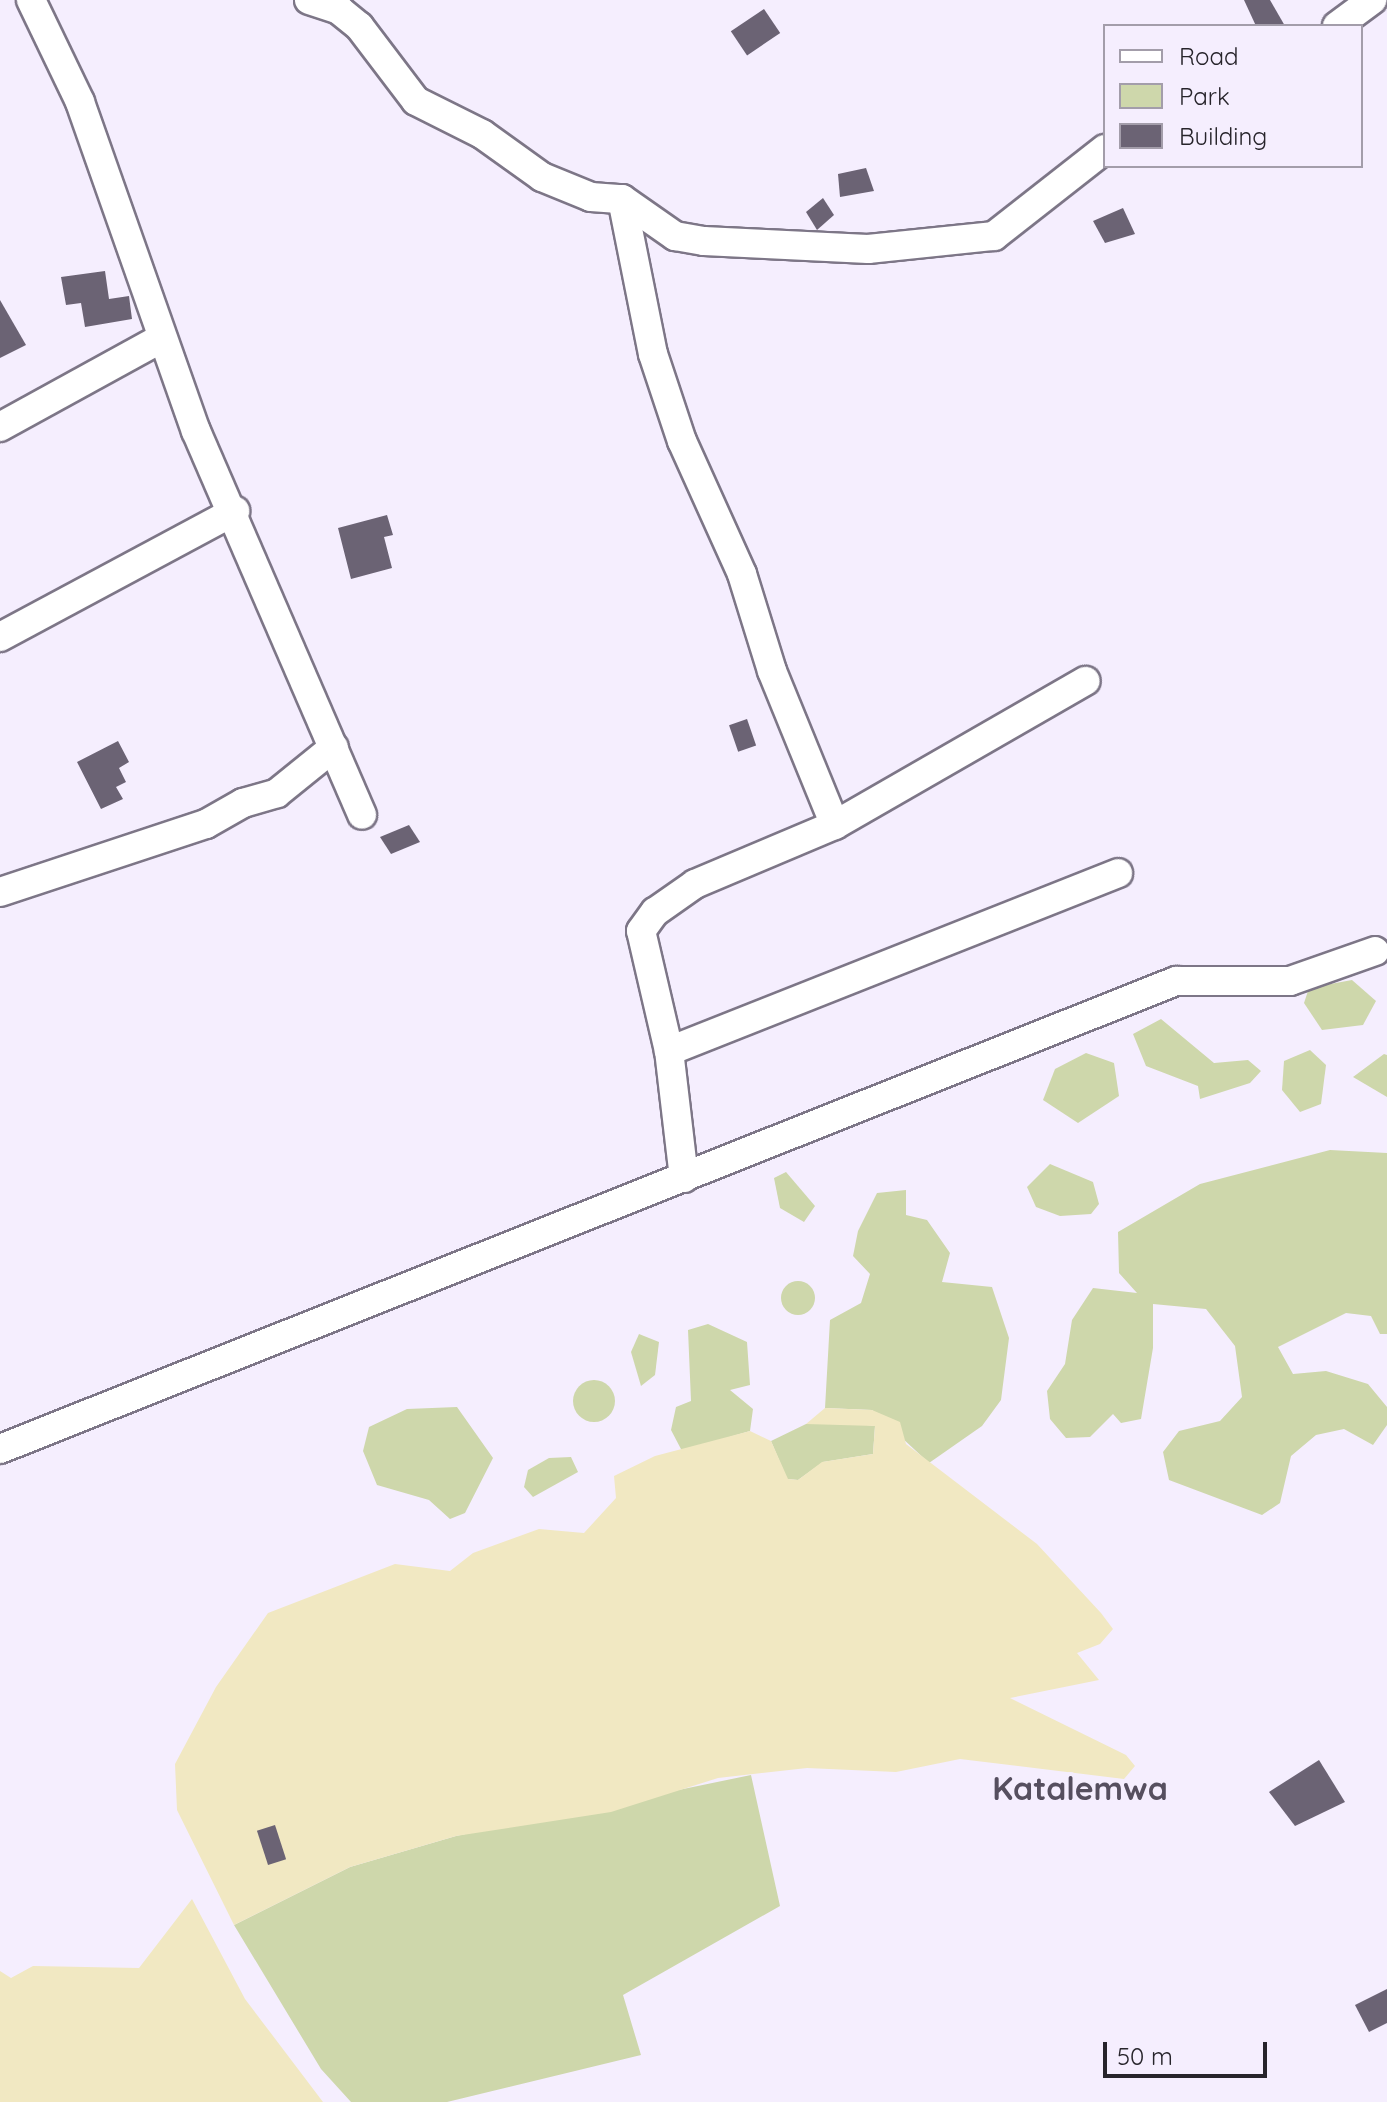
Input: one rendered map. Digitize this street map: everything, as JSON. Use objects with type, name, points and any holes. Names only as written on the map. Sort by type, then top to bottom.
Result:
[{"type":"street","points":[[31,0],[80,102],[196,431],[235,511],[362,815]]},
{"type":"street","points":[[309,0],[339,10],[359,26],[416,101],[482,134],[542,177],[591,197],[622,199],[675,236],[704,241],[868,249],[994,236],[1103,151]]},
{"type":"street","points":[[1340,24],[1372,0]]},
{"type":"street","points":[[622,199],[653,354],[682,441],[742,574],[775,679],[835,825]]},
{"type":"street","points":[[0,427],[162,338]]},
{"type":"street","points":[[0,637],[235,511]]},
{"type":"street","points":[[684,1178],[669,1051],[641,931],[655,912],[695,884],[835,825],[1085,681]]},
{"type":"street","points":[[0,892],[206,824],[243,803],[277,793],[334,747]]},
{"type":"street","points":[[669,1051],[1118,873]]},
{"type":"street","points":[[0,1449],[1176,981],[1290,981],[1375,951]]},
{"type":"green space","points":[[1352,980],[1376,1001],[1363,1025],[1322,1030],[1304,1003],[1309,988]]},
{"type":"green space","points":[[1161,1019],[1214,1063],[1248,1060],[1261,1071],[1250,1083],[1200,1099],[1198,1086],[1146,1066],[1133,1034]]},
{"type":"green space","points":[[1310,1050],[1326,1065],[1321,1104],[1300,1112],[1282,1090],[1284,1061]]},
{"type":"green space","points":[[1086,1053],[1114,1063],[1119,1096],[1078,1123],[1043,1100],[1055,1069]]},
{"type":"green space","points":[[1384,1054],[1387,1055],[1387,1097],[1353,1077]]},
{"type":"green space","points":[[1330,1150],[1387,1153],[1387,1334],[1380,1334],[1371,1316],[1346,1313],[1278,1347],[1293,1374],[1326,1371],[1368,1384],[1387,1407],[1387,1425],[1373,1445],[1344,1429],[1316,1435],[1291,1456],[1280,1503],[1262,1515],[1169,1480],[1163,1452],[1179,1431],[1220,1421],[1242,1397],[1235,1346],[1206,1309],[1153,1304],[1153,1348],[1141,1419],[1121,1423],[1113,1414],[1090,1437],[1066,1438],[1050,1419],[1047,1391],[1065,1364],[1072,1320],[1093,1288],[1137,1293],[1119,1273],[1118,1232],[1200,1184]]},
{"type":"green space","points":[[1050,1164],[1093,1182],[1099,1204],[1091,1214],[1060,1216],[1036,1207],[1027,1187]]},
{"type":"green space","points":[[786,1172],[815,1206],[804,1222],[780,1208],[774,1178]]},
{"type":"green space","points":[[906,1190],[906,1215],[927,1220],[950,1253],[942,1282],[992,1287],[1009,1338],[1001,1400],[982,1426],[929,1463],[872,1410],[825,1408],[830,1320],[861,1303],[870,1274],[853,1256],[858,1231],[877,1193]]},
{"type":"green space","points":[[798,1281],[810,1286],[815,1298],[810,1310],[798,1315],[786,1310],[781,1298],[786,1286]]},
{"type":"green space","points":[[708,1324],[747,1342],[750,1385],[730,1390],[753,1409],[750,1431],[682,1451],[671,1430],[676,1407],[691,1401],[688,1330]]},
{"type":"green space","points":[[639,1334],[659,1342],[655,1375],[641,1386],[631,1352]]},
{"type":"green space","points":[[594,1380],[609,1386],[615,1401],[609,1416],[594,1422],[579,1416],[573,1401],[579,1386]]},
{"type":"green space","points":[[457,1407],[493,1458],[465,1513],[450,1519],[429,1500],[377,1485],[363,1451],[369,1427],[407,1409]]},
{"type":"green space","points":[[842,1422],[875,1426],[873,1454],[823,1462],[798,1480],[787,1479],[771,1441],[806,1424]]},
{"type":"green space","points":[[571,1457],[578,1472],[533,1497],[524,1487],[528,1470],[549,1458]]},
{"type":"green space","points":[[751,1775],[780,1906],[623,1995],[641,2055],[447,2102],[351,2102],[321,2069],[234,1925],[350,1867],[456,1836]]},
{"type":"sand","points":[[825,1408],[872,1410],[900,1422],[906,1444],[1037,1544],[1101,1613],[1113,1629],[1100,1644],[1077,1653],[1099,1680],[1010,1698],[1126,1755],[1135,1766],[1124,1779],[960,1759],[896,1772],[807,1768],[718,1778],[611,1812],[456,1836],[350,1867],[234,1925],[177,1810],[175,1764],[216,1687],[268,1613],[395,1564],[450,1571],[473,1553],[539,1529],[584,1533],[616,1498],[614,1476],[655,1456],[750,1431],[771,1441],[788,1479],[798,1480],[822,1462],[873,1454],[875,1426],[806,1424]]},
{"type":"sand","points":[[192,1899],[245,1999],[323,2102],[0,2102],[0,1971],[11,1978],[33,1966],[139,1968]]},
{"type":"building","points":[[1244,0],[1270,0],[1284,24],[1255,24]]},
{"type":"building","points":[[764,9],[780,33],[747,55],[731,31]]},
{"type":"building","points":[[866,168],[874,191],[840,197],[838,174]]},
{"type":"building","points":[[823,198],[834,215],[817,230],[806,212]]},
{"type":"building","points":[[1123,208],[1135,234],[1105,243],[1093,221]]},
{"type":"building","points":[[105,271],[109,299],[129,296],[132,319],[85,327],[81,303],[66,305],[61,277]]},
{"type":"building","points":[[0,300],[26,345],[0,358]]},
{"type":"building","points":[[387,515],[393,535],[384,537],[392,568],[351,579],[338,528]]},
{"type":"building","points":[[747,719],[756,745],[738,752],[729,725]]},
{"type":"building","points":[[118,741],[129,762],[119,768],[126,782],[116,787],[123,799],[101,809],[77,762]]},
{"type":"building","points":[[409,825],[420,842],[391,854],[380,837]]},
{"type":"building","points":[[1319,1760],[1345,1802],[1295,1826],[1269,1792]]},
{"type":"building","points":[[275,1825],[286,1859],[268,1865],[257,1831]]},
{"type":"building","points":[[1387,1989],[1387,2023],[1369,2032],[1355,2005]]},
{"type":"district","name":"Katalemwa","points":[[1080,1788]]}]
